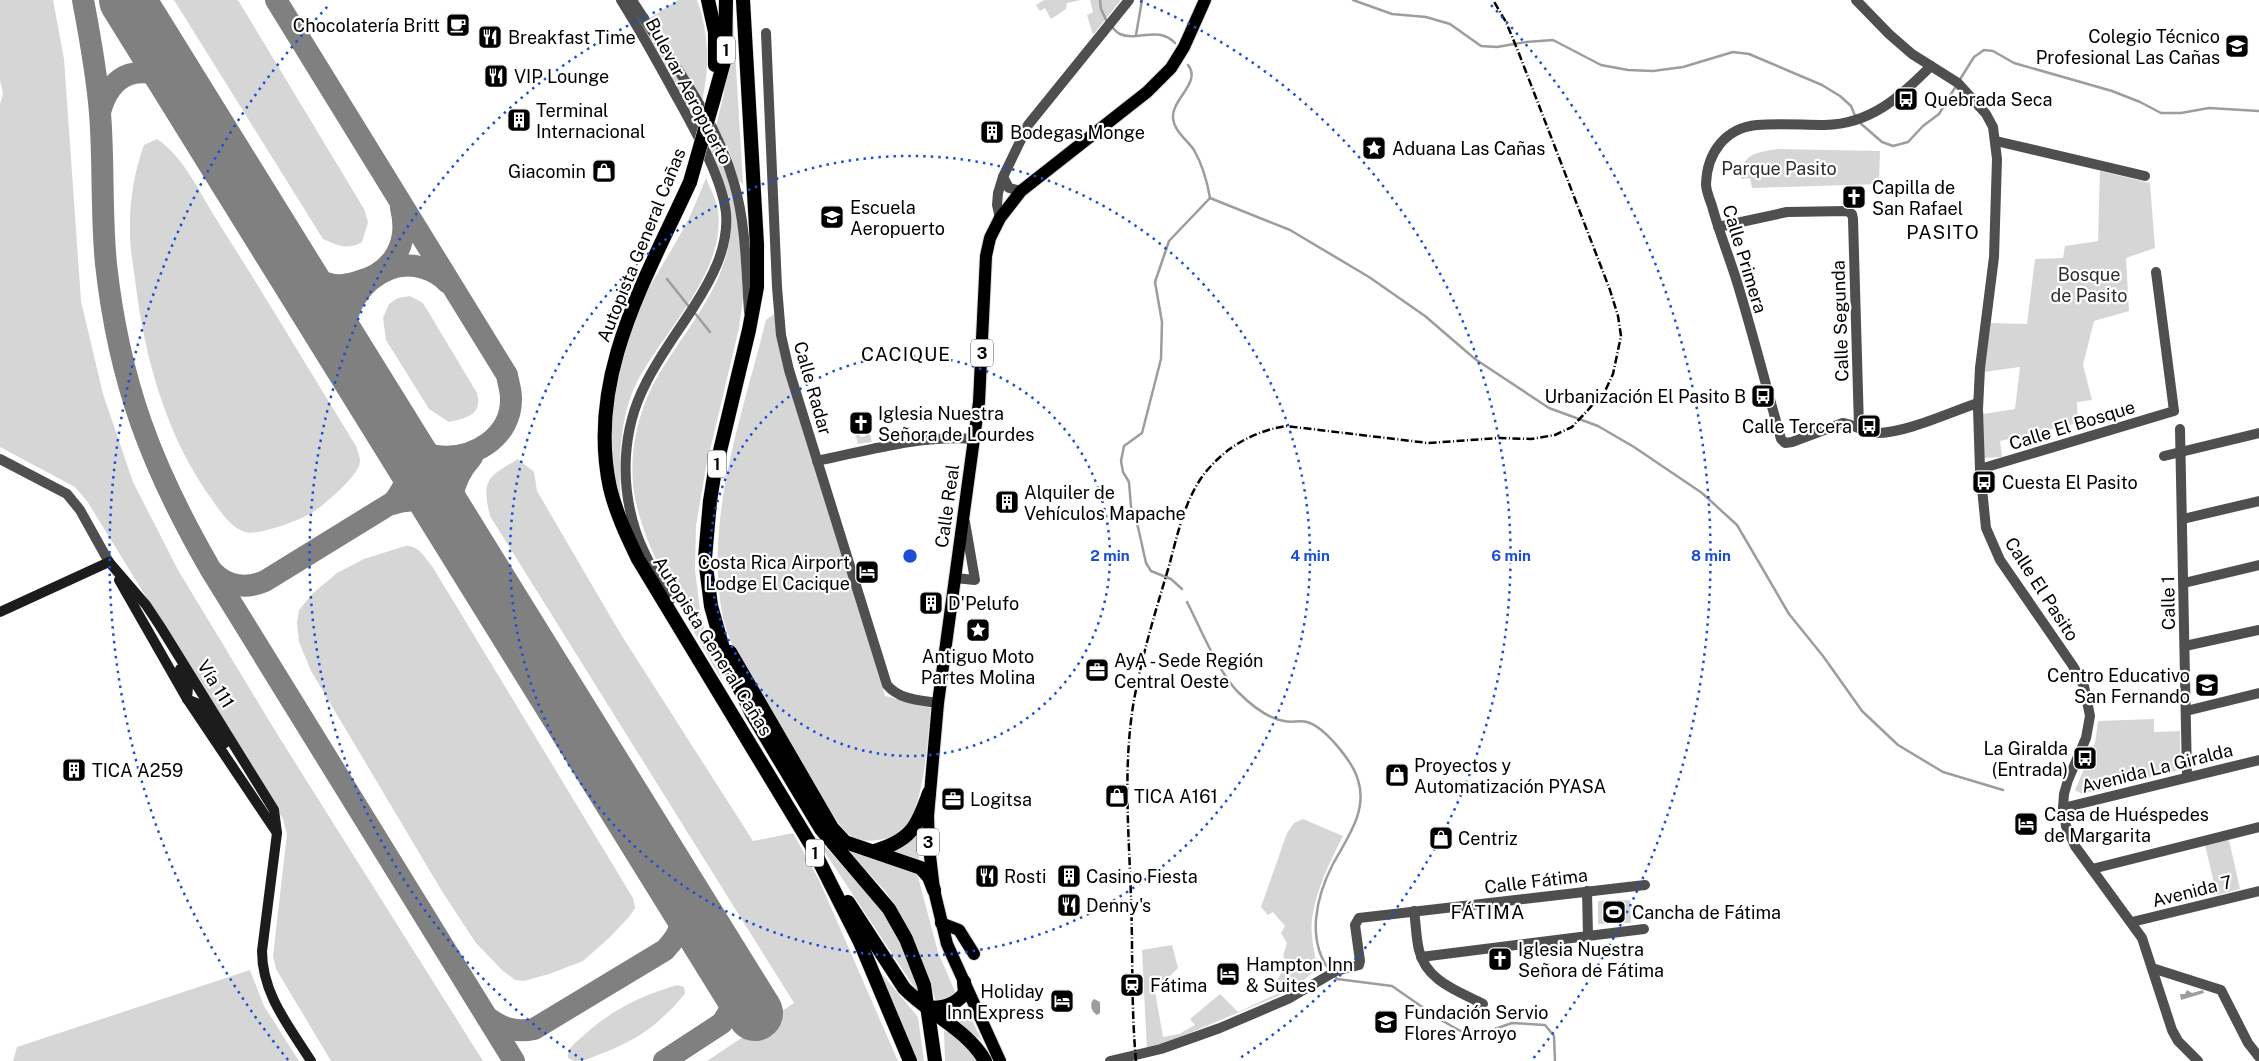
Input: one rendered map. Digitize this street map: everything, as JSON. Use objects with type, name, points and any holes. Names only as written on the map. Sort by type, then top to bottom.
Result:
[{"type":"highway","points":[[708,0],[716,47],[714,98]]},
{"type":"highway","name":"Autopista General Cañas","points":[[726,0],[725,58],[690,182],[651,264],[622,334],[607,396],[606,446],[610,489],[626,534],[651,583],[811,845],[860,942],[910,1061]]},
{"type":"highway","name":"Autopista General Cañas","points":[[743,0],[757,267],[756,297],[750,330],[714,476],[707,527],[707,582],[715,626],[736,683],[821,829],[889,909],[906,939],[918,966],[935,1061]]},
{"type":"highway","points":[[715,626],[832,828],[845,842],[921,868],[929,877],[934,890]]},
{"type":"highway","points":[[875,851],[900,841],[914,829],[920,820],[928,793]]},
{"type":"highway","points":[[811,845],[904,988],[965,1036],[986,1061]]},
{"type":"highway","points":[[927,1008],[939,1008],[955,1003],[964,993],[964,982]]},
{"type":"main road","name":"Calle Real","points":[[1000,1061],[947,944],[941,923],[934,890],[929,847],[928,793],[938,703],[974,440],[981,365],[986,256],[990,238],[1000,218],[1021,191],[1162,79],[1184,47],[1205,0]]},
{"type":"main road","points":[[0,612],[109,562]]},
{"type":"main road","name":"Vía 111","points":[[109,562],[146,605],[160,626],[274,810],[277,833],[262,952],[262,970],[271,998],[311,1061]]},
{"type":"main road","name":"Vía 111","points":[[109,562],[188,698],[277,833]]},
{"type":"main road","points":[[160,626],[168,649],[185,677],[188,687],[188,698],[199,704],[230,751],[246,764]]},
{"type":"main road","points":[[941,923],[959,930],[974,954]]},
{"type":"street","name":"Bulevar Aeropuerto","points":[[621,0],[694,129],[715,176],[726,212],[726,228],[716,270],[656,363],[644,386],[636,407],[625,463],[628,498],[636,532],[720,694]]},
{"type":"street","name":"Bulevar Aeropuerto","points":[[632,0],[711,123],[727,161],[740,208],[746,262],[750,330]]},
{"type":"street","points":[[1000,218],[997,205],[998,193],[1003,177],[1028,125],[1129,0]]},
{"type":"street","name":"Calle El Pasito","points":[[1856,0],[1889,34],[1912,54],[1967,92],[1986,114],[1993,127],[1998,159],[1994,257],[1980,368],[1978,403],[1982,505],[1991,542],[2000,560],[2073,666],[2084,686],[2090,716],[2086,738],[2068,780],[2063,808],[2070,836],[2146,944],[2172,1030],[2178,1041],[2198,1061]]},
{"type":"street","name":"Calle Radar","points":[[766,32],[781,335],[789,370],[887,684],[893,692],[904,698],[938,703]]},
{"type":"street","name":"Calle Primera","points":[[1859,428],[1843,424],[1792,442],[1784,443],[1781,438],[1737,281],[1706,186],[1709,162],[1720,142],[1733,131],[1759,125],[1826,125],[1865,118],[1898,96],[1931,66]]},
{"type":"street","points":[[1996,142],[2145,176]]},
{"type":"street","points":[[1003,177],[1009,188],[1021,191]]},
{"type":"street","name":"Calle Segunda","points":[[1718,227],[1787,212],[1847,211],[1852,214],[1854,219],[1859,428]]},
{"type":"street","name":"Calle El Bosque","points":[[1980,469],[2174,411],[2156,272]]},
{"type":"street","points":[[1859,428],[1871,432],[1895,431],[1978,403]]},
{"type":"street","name":"Calle 1","points":[[2180,429],[2187,777]]},
{"type":"street","points":[[2164,456],[2259,433]]},
{"type":"street","points":[[818,461],[925,439],[948,437],[974,440]]},
{"type":"street","points":[[0,459],[67,494],[80,510],[109,562]]},
{"type":"street","points":[[2183,519],[2259,501]]},
{"type":"street","points":[[955,578],[976,580],[964,519]]},
{"type":"street","points":[[2184,583],[2259,565]]},
{"type":"street","points":[[2185,646],[2259,630]]},
{"type":"street","points":[[2186,711],[2259,693]]},
{"type":"street","name":"Avenida La Giralda","points":[[2063,808],[2259,760]]},
{"type":"street","points":[[2092,869],[2259,827]]},
{"type":"street","name":"Calle Fátima","points":[[1110,1061],[1161,1049],[1227,1026],[1288,999],[1336,971],[1355,967],[1360,961],[1355,925],[1359,918],[1645,884]]},
{"type":"street","points":[[1586,891],[1588,936]]},
{"type":"street","name":"Avenida 7","points":[[2132,922],[2259,891]]},
{"type":"street","points":[[1414,911],[1421,957],[1436,978],[1483,1004]]},
{"type":"street","points":[[1421,957],[1644,929]]},
{"type":"street","points":[[2152,968],[2221,990],[2248,1043],[2259,1057]]},
{"type":"green space","points":[[0,0],[53,0],[64,59],[81,301],[103,394],[133,482],[178,570],[279,737],[483,1061],[331,1061],[276,969],[273,956],[287,834],[283,819],[87,501],[75,487],[0,447],[0,104],[3,94],[0,80]]},
{"type":"green space","points":[[174,0],[238,0],[364,209],[368,222],[362,242],[347,247],[323,239]]},
{"type":"green space","points":[[678,0],[697,0],[701,12],[707,50],[705,88],[702,101],[650,18]]},
{"type":"green space","points":[[732,0],[743,184],[737,179],[729,151],[716,126],[724,93]]},
{"type":"green space","points":[[1044,0],[1081,0],[1067,3],[1066,9],[1051,19],[1045,8],[1040,11],[1036,5]]},
{"type":"green space","points":[[1090,0],[1121,0],[1093,35],[1087,15],[1093,12]]},
{"type":"green space","points":[[642,25],[710,130],[721,154],[735,199],[743,298],[739,328],[706,467],[696,526],[695,570],[701,618],[722,681],[660,569],[641,522],[635,498],[632,466],[636,434],[645,402],[659,374],[698,315],[720,273],[727,251],[730,228],[729,204]]},
{"type":"green space","points":[[157,139],[184,166],[356,446],[358,453],[359,467],[348,481],[325,503],[299,519],[260,532],[245,532],[235,527],[226,519],[213,501],[182,450],[170,423],[151,366],[139,308],[130,223],[131,200],[140,155],[144,145]]},
{"type":"green space","name":"Parque Pasito","points":[[1777,149],[1880,151],[1879,184],[1752,188],[1750,178],[1741,179],[1742,170],[1747,159],[1756,153]]},
{"type":"green space","name":"Bosque de Pasito","points":[[2100,171],[2150,183],[2155,248],[2126,258],[2129,311],[2094,321],[2083,365],[2092,400],[2077,402],[2078,423],[2000,441],[2002,457],[1984,458],[1983,414],[2015,409],[2020,367],[1984,372],[1991,323],[2027,324],[2035,259],[2063,258],[2065,246],[2098,241]]},
{"type":"green space","points":[[706,178],[718,210],[718,233],[713,256],[691,300],[649,362],[637,382],[631,397],[626,411],[621,442],[621,505],[616,485],[611,445],[612,408],[618,370],[635,316],[685,226]]},
{"type":"green space","points":[[410,296],[423,303],[477,393],[478,406],[467,417],[449,422],[429,409],[386,340],[383,318],[389,304],[398,298]]},
{"type":"green space","points":[[774,314],[783,365],[885,696],[931,708],[924,771],[917,803],[912,817],[905,828],[896,835],[885,839],[861,840],[852,836],[840,825],[744,667],[731,643],[723,618],[718,581],[718,544],[728,468],[766,320]]},
{"type":"green space","points":[[869,430],[872,442],[858,444],[855,433],[859,432],[860,437],[866,436],[866,431]]},
{"type":"green space","points":[[518,459],[534,472],[537,491],[620,633],[753,841],[793,833],[819,880],[898,1061],[707,1061],[794,1003],[490,516],[486,494],[489,480],[500,470]]},
{"type":"green space","points":[[405,546],[417,549],[432,566],[633,898],[635,908],[609,938],[583,961],[549,974],[524,981],[515,980],[502,970],[476,943],[443,893],[311,671],[299,642],[297,623],[299,610],[312,594],[337,573],[364,559]]},
{"type":"green space","points":[[2154,719],[2154,732],[2180,731],[2180,770],[2082,794],[2075,790],[2095,743],[2098,721]]},
{"type":"green space","points":[[1303,819],[1343,836],[1324,876],[1314,908],[1312,931],[1317,969],[1292,990],[1147,1051],[1142,950],[1172,945],[1178,968],[1155,991],[1163,1037],[1179,1034],[1195,1025],[1190,1019],[1220,994],[1238,1012],[1279,993],[1276,983],[1287,962],[1283,956],[1287,943],[1281,933],[1285,926],[1273,912],[1268,915],[1261,907],[1287,833],[1294,823]]},
{"type":"green space","points":[[812,833],[872,898],[892,927],[907,955],[920,996]]},
{"type":"green space","points":[[918,833],[919,861],[890,853],[906,844]]},
{"type":"green space","points":[[2229,840],[2240,889],[2217,895],[2205,845]]},
{"type":"green space","points":[[848,851],[917,873],[938,952],[956,994],[945,1001],[936,1001],[916,946],[887,893]]},
{"type":"green space","name":"Cancha de Fátima","points":[[1630,900],[1631,923],[1598,924],[1598,901]]},
{"type":"green space","points":[[872,962],[918,1017],[924,1061],[916,1061]]},
{"type":"green space","points":[[250,970],[264,1006],[299,1061],[13,1061],[17,1047]]},
{"type":"green space","points":[[677,985],[684,987],[685,994],[661,1019],[639,1036],[614,1049],[582,1061],[574,1061],[568,1058],[569,1051],[574,1044],[615,1011],[638,999]]},
{"type":"green space","points":[[966,1008],[982,1041],[949,1016]]},
{"type":"green space","points":[[944,1031],[958,1038],[977,1061],[945,1061]]},
{"type":"shaded area","points":[[2187,990],[2192,993],[2203,990],[2204,993],[2181,1000],[2180,994],[2185,994]]},
{"type":"shaded area","points":[[1094,999],[1100,1002],[1100,1013],[1097,1015],[1091,1007]]},
{"type":"waterway","points":[[1100,0],[1101,9],[1107,22]]},
{"type":"waterway","name":"Quebrada Seca","points":[[1136,35],[1142,0]]},
{"type":"waterway","name":"Quebrada Seca","points":[[1353,0],[1392,14],[1426,17],[1450,24],[1481,46],[1497,47],[1553,40],[1601,65],[1628,70],[1653,71],[1683,67],[1733,52],[1749,54],[1822,85],[1840,96],[1851,106],[1856,118]]},
{"type":"waterway","points":[[1111,26],[1119,33],[1127,36],[1162,35],[1175,43]]},
{"type":"waterway","name":"Quebrada Seca","points":[[1959,81],[1974,57],[1984,50],[1993,51],[2014,63],[2112,91],[2161,113],[2181,113],[2209,108],[2259,111]]},
{"type":"waterway","points":[[1182,589],[1171,579],[1151,571],[1146,563],[1138,527],[1131,507],[1129,482],[1123,472],[1121,461],[1124,446],[1142,433],[1161,359],[1162,322],[1155,282],[1169,241],[1210,198],[1200,162],[1194,150],[1178,131],[1173,118],[1176,105],[1191,78],[1191,71],[1188,65]]},
{"type":"waterway","name":"Quebrada Seca","points":[[1859,122],[1882,142],[1893,146],[1908,142],[1923,126],[1939,114],[1956,86]]},
{"type":"waterway","points":[[1210,198],[1290,230],[1369,277],[1425,316],[1475,359],[1549,408],[1598,426],[1634,447],[1702,493],[1737,525],[1789,614],[1823,656],[1862,711],[1898,745],[1943,772],[2003,790]]},
{"type":"waterway","points":[[667,279],[690,308]]},
{"type":"waterway","points":[[694,312],[710,332]]},
{"type":"waterway","points":[[1187,602],[1217,662],[1239,693],[1271,717],[1287,722],[1301,721],[1314,725],[1337,746],[1350,764],[1358,780],[1360,791],[1358,813],[1350,834],[1327,877],[1318,904],[1316,918],[1318,946],[1330,971]]},
{"type":"waterway","points":[[1334,975],[1337,979],[1392,986],[1441,1020],[1464,1033],[1486,1032],[1512,1023],[1545,1025],[1554,1036],[1555,1061]]},
{"type":"taxiway","points":[[83,0],[99,99],[104,245],[112,307],[129,386],[155,460],[211,570],[514,1061]]},
{"type":"taxiway","points":[[128,0],[131,6]]},
{"type":"taxiway","points":[[276,0],[507,375],[511,392],[510,412],[505,424],[497,435],[488,444],[476,450],[450,457],[436,456],[413,447],[394,431],[404,451],[408,468],[404,485],[392,504],[409,501],[423,502],[436,509],[449,520]]},
{"type":"taxiway","points":[[100,112],[105,98],[112,87],[120,79],[130,74],[140,72],[152,73],[178,81]]},
{"type":"taxiway","points":[[290,262],[310,276],[334,285],[349,284],[370,278],[389,264],[401,245],[403,233],[401,208]]},
{"type":"taxiway","points":[[353,364],[345,340],[347,316],[361,290],[371,280],[382,272],[395,267],[409,266],[431,270],[447,282]]},
{"type":"taxiway","points":[[213,572],[231,584],[244,586],[265,581],[468,456]]},
{"type":"taxiway","points":[[461,542],[453,519],[452,498],[458,477],[472,457]]},
{"type":"taxiway","points":[[487,1017],[509,1029],[534,1029],[665,950],[676,936],[682,922],[682,908],[677,890]]},
{"type":"taxiway","points":[[664,1061],[722,1023],[730,1010],[732,979]]},
{"type":"runway","points":[[127,0],[755,1013]]},
{"type":"railway","points":[[1136,1061],[1133,1020],[1132,918],[1127,778],[1130,730],[1136,688],[1144,653],[1184,513],[1202,476],[1219,458],[1236,445],[1264,431],[1286,426],[1428,443],[1500,438],[1531,439],[1555,435],[1572,427],[1606,389],[1613,374],[1621,336],[1618,316],[1610,290],[1518,51],[1506,22],[1493,0]]},
{"type":"place","name":"Chocolatería Britt","points":[[458,25]]},
{"type":"place","name":"Breakfast Time","points":[[490,37]]},
{"type":"place","name":"Colegio Técnico Profesional Las Cañas","points":[[2237,46]]},
{"type":"place","name":"VIP Lounge","points":[[496,76]]},
{"type":"place","name":"Quebrada Seca","points":[[1906,99]]},
{"type":"place","name":"Terminal Internacional","points":[[519,120]]},
{"type":"place","name":"Bodegas Monge","points":[[992,132]]},
{"type":"place","name":"Aduana Las Cañas","points":[[1374,148]]},
{"type":"place","name":"Giacomin","points":[[604,171]]},
{"type":"place","name":"Capilla de San Rafael","points":[[1854,197]]},
{"type":"place","name":"Escuela Aeropuerto","points":[[832,217]]},
{"type":"place","name":"Urbanización El Pasito B","points":[[1763,396]]},
{"type":"place","name":"Iglesia Nuestra Señora de Lourdes","points":[[861,423]]},
{"type":"place","name":"Calle Tercera","points":[[1869,426]]},
{"type":"place","name":"Cuesta El Pasito","points":[[1984,482]]},
{"type":"place","name":"Alquiler de Vehículos Mapache","points":[[1007,502]]},
{"type":"place","name":"Costa Rica Airport Lodge El Cacique","points":[[867,572]]},
{"type":"place","name":"D'Pelufo","points":[[931,603]]},
{"type":"place","name":"Antiguo Moto Partes Molina","points":[[978,630]]},
{"type":"place","name":"AyA - Sede Región Central Oeste","points":[[1097,670]]},
{"type":"place","name":"Centro Educativo San Fernando","points":[[2207,685]]},
{"type":"place","name":"La Giralda (Entrada)","points":[[2085,758]]},
{"type":"place","name":"TICA A259","points":[[74,770]]},
{"type":"place","name":"Proyectos y Automatización PYASA","points":[[1397,775]]},
{"type":"place","name":"TICA A161","points":[[1117,796]]},
{"type":"place","name":"Logitsa","points":[[953,799]]},
{"type":"place","name":"Casa de Huéspedes de Margarita","points":[[2026,824]]},
{"type":"place","name":"Centriz","points":[[1441,838]]},
{"type":"place","name":"Rosti","points":[[987,876]]},
{"type":"place","name":"Casino Fiesta","points":[[1069,876]]},
{"type":"place","name":"Denny's","points":[[1069,905]]},
{"type":"place","name":"Cancha de Fátima","points":[[1614,912]]},
{"type":"place","name":"Iglesia Nuestra Señora de Fátima","points":[[1500,959]]},
{"type":"place","name":"Hampton Inn & Suites","points":[[1228,974]]},
{"type":"place","name":"Fátima","points":[[1132,985]]},
{"type":"place","name":"Holiday Inn Express","points":[[1062,1001]]},
{"type":"place","name":"Fundación Servio Flores Arroyo","points":[[1386,1022]]},
{"type":"district","name":"PASITO","points":[[1943,232]]},
{"type":"district","name":"CACIQUE","points":[[906,354]]},
{"type":"district","name":"FÁTIMA","points":[[1488,912]]}]
